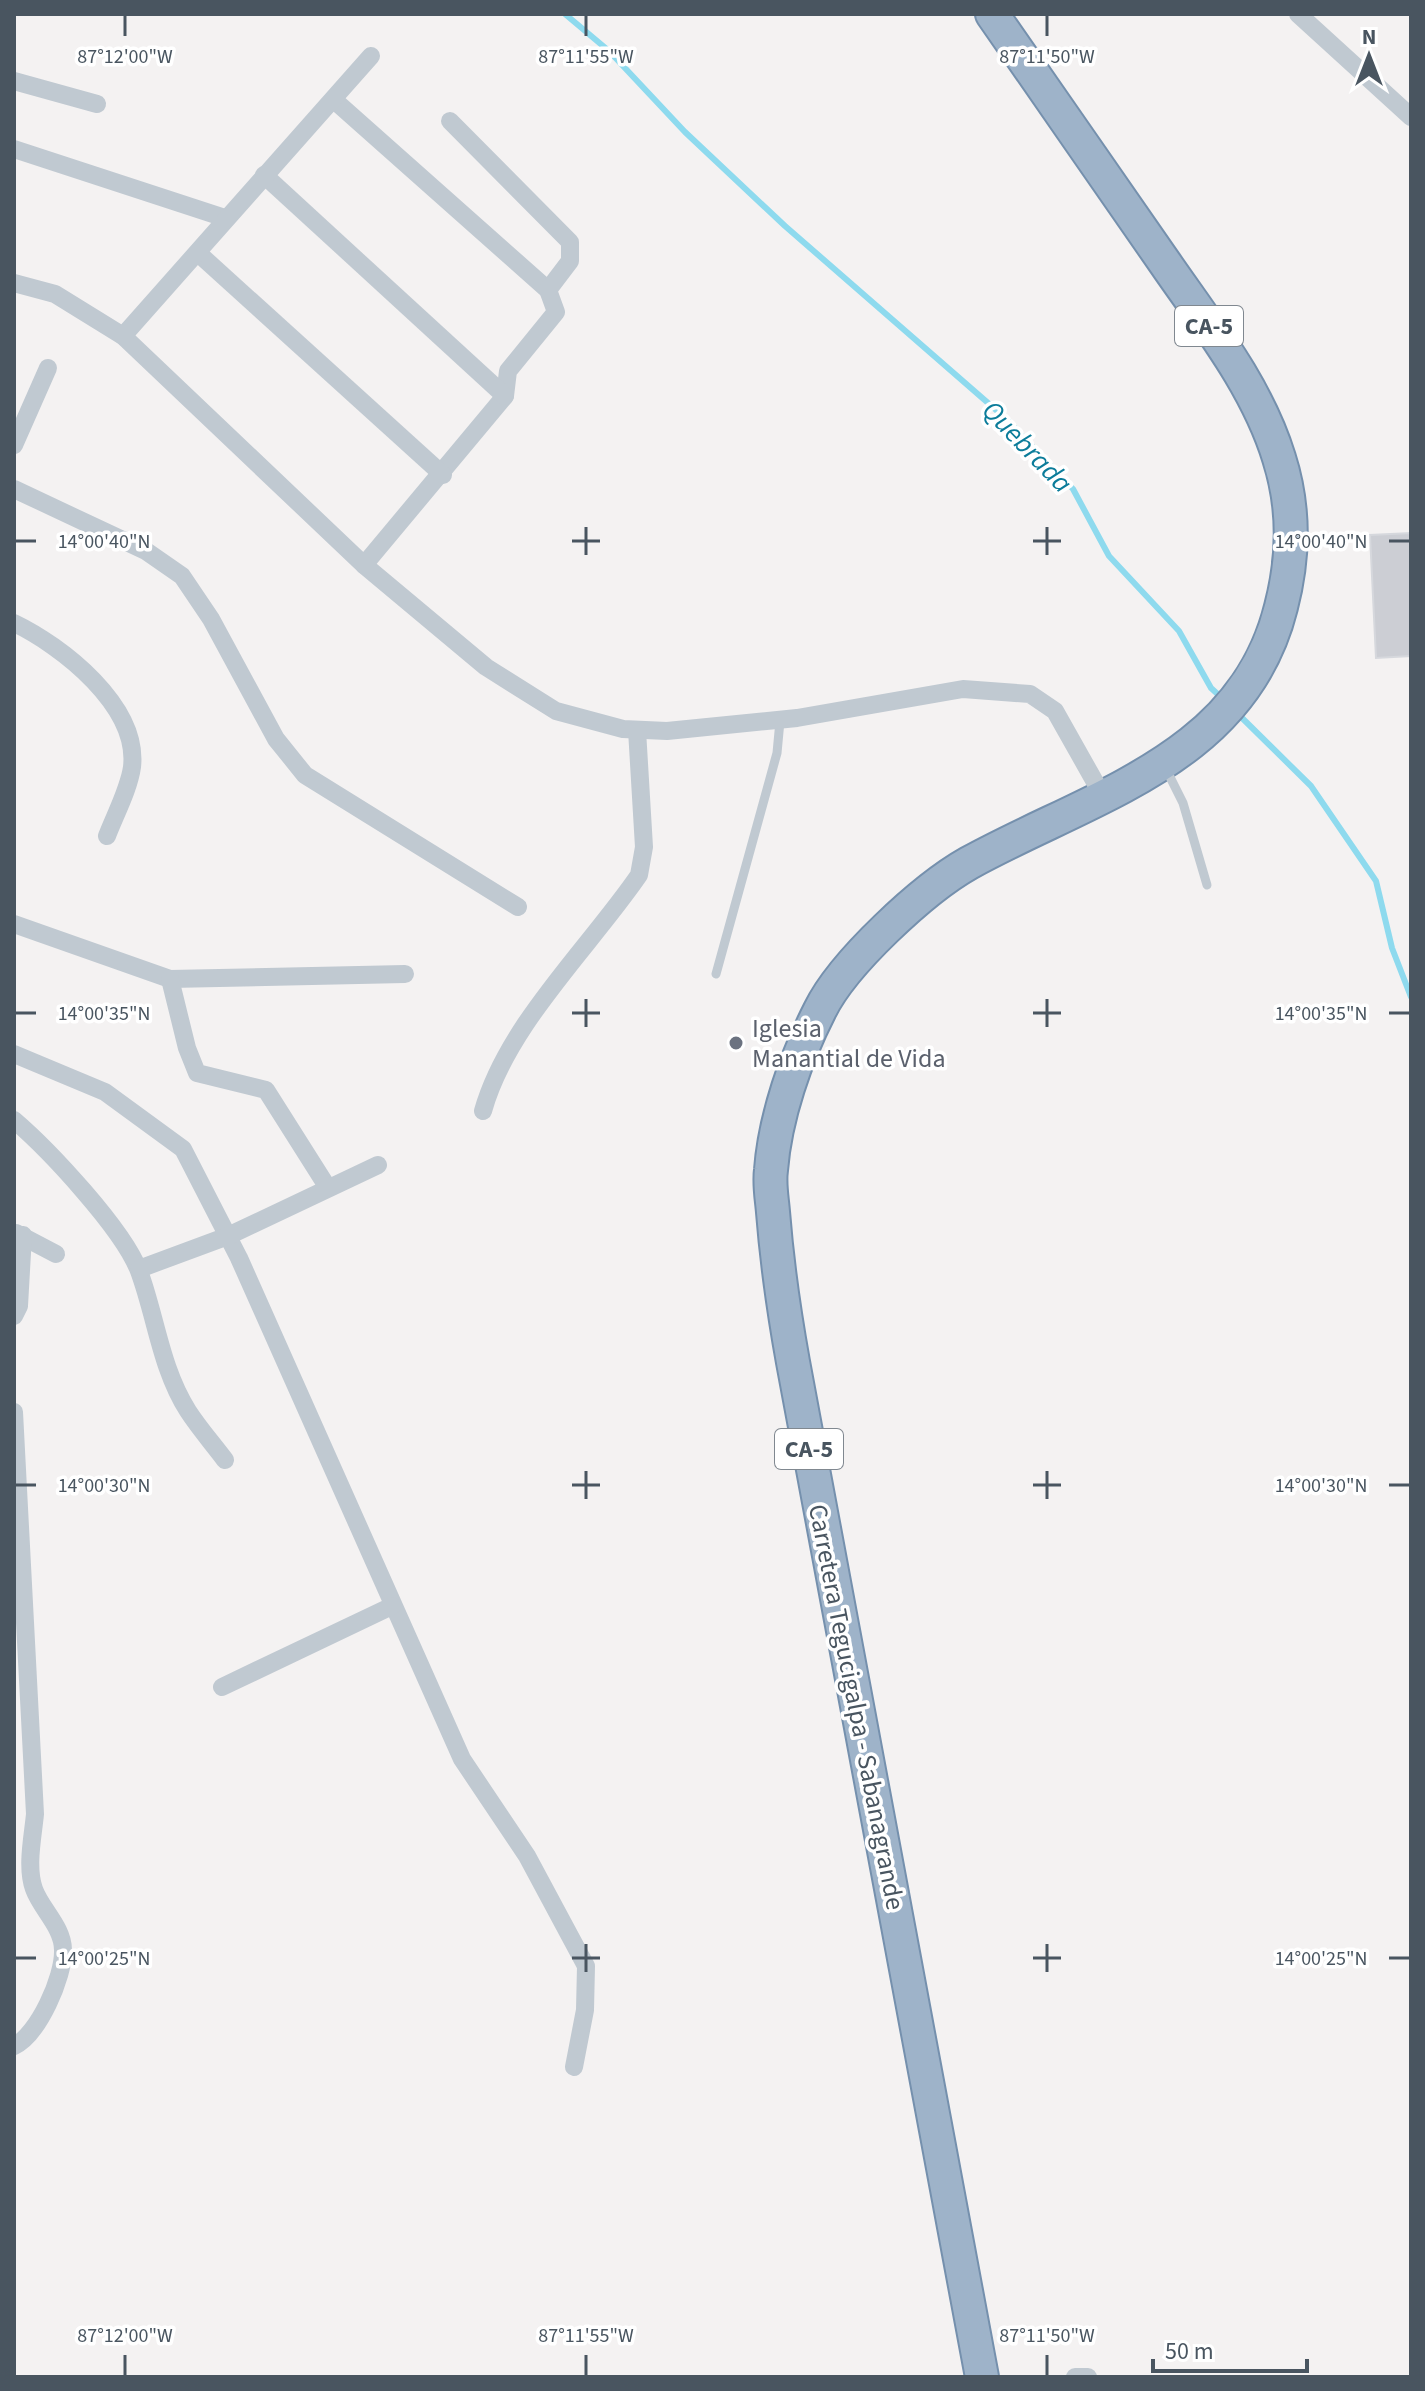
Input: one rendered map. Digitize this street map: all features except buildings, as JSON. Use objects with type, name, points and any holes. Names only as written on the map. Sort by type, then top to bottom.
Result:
[{"type":"highway","name":"Carretera Tegucigalpa - Sabanagrande","points":[[982,2377],[790,1346],[777,1268],[770,1171],[788,1091],[820,1008],[851,967],[887,928],[965,865],[1104,798],[1215,727],[1251,679],[1274,638],[1291,551],[1292,511],[1280,459],[1261,409],[1221,344],[992,14]]},
{"type":"street","points":[[1298,14],[1411,117]]},
{"type":"street","points":[[123,336],[371,56]]},
{"type":"street","points":[[14,81],[97,104]]},
{"type":"street","points":[[334,100],[548,290],[556,312],[508,371],[505,396],[443,475],[364,565]]},
{"type":"street","points":[[450,121],[570,242],[570,261],[548,290]]},
{"type":"street","points":[[14,149],[225,218]]},
{"type":"street","points":[[264,175],[505,396]]},
{"type":"street","points":[[198,253],[443,475]]},
{"type":"street","points":[[14,283],[55,294],[123,336],[364,565],[486,667],[556,711],[637,730],[710,729],[780,721],[963,689],[1030,694],[1055,711],[1104,798]]},
{"type":"street","points":[[14,445],[48,368]]},
{"type":"street","points":[[14,489],[146,551],[182,576],[211,619],[276,739],[305,775],[518,907]]},
{"type":"street","points":[[14,623],[43,636],[100,686],[123,719],[132,766],[107,836]]},
{"type":"street","points":[[483,1111],[489,1089],[517,1041],[639,875],[644,847],[637,730]]},
{"type":"street","points":[[14,924],[170,979],[405,974]]},
{"type":"street","points":[[170,979],[187,1048],[197,1073],[266,1090],[328,1188]]},
{"type":"street","points":[[14,1054],[105,1092],[183,1149],[228,1236],[462,1759],[527,1856],[586,1966],[585,2010],[574,2067]]},
{"type":"street","points":[[14,1120],[37,1140],[117,1231],[139,1269],[163,1354],[186,1409],[225,1460]]},
{"type":"street","points":[[139,1269],[228,1236],[378,1165]]},
{"type":"street","points":[[14,1316],[19,1306],[18,1234],[56,1254]]},
{"type":"street","points":[[14,1412],[19,1558],[35,1814],[31,1848],[33,1888],[54,1921],[64,1950],[48,2006],[28,2040],[14,2046]]},
{"type":"street","points":[[222,1687],[392,1606]]},
{"type":"street","points":[[1075,2377],[1088,2377]]},
{"type":"lane","points":[[716,974],[777,753],[780,721]]},
{"type":"lane","points":[[1163,762],[1183,803],[1207,885]]},
{"type":"waterway","name":"Quebrada","points":[[565,14],[609,51],[685,132],[785,226],[1003,416],[1073,489],[1109,556],[1179,631],[1211,688],[1223,699]]},
{"type":"waterway","name":"Quebrada","points":[[1236,712],[1311,786],[1376,881],[1392,948],[1411,997]]},
{"type":"place","name":"Iglesia Manantial de Vida","points":[[736,1043]]}]
